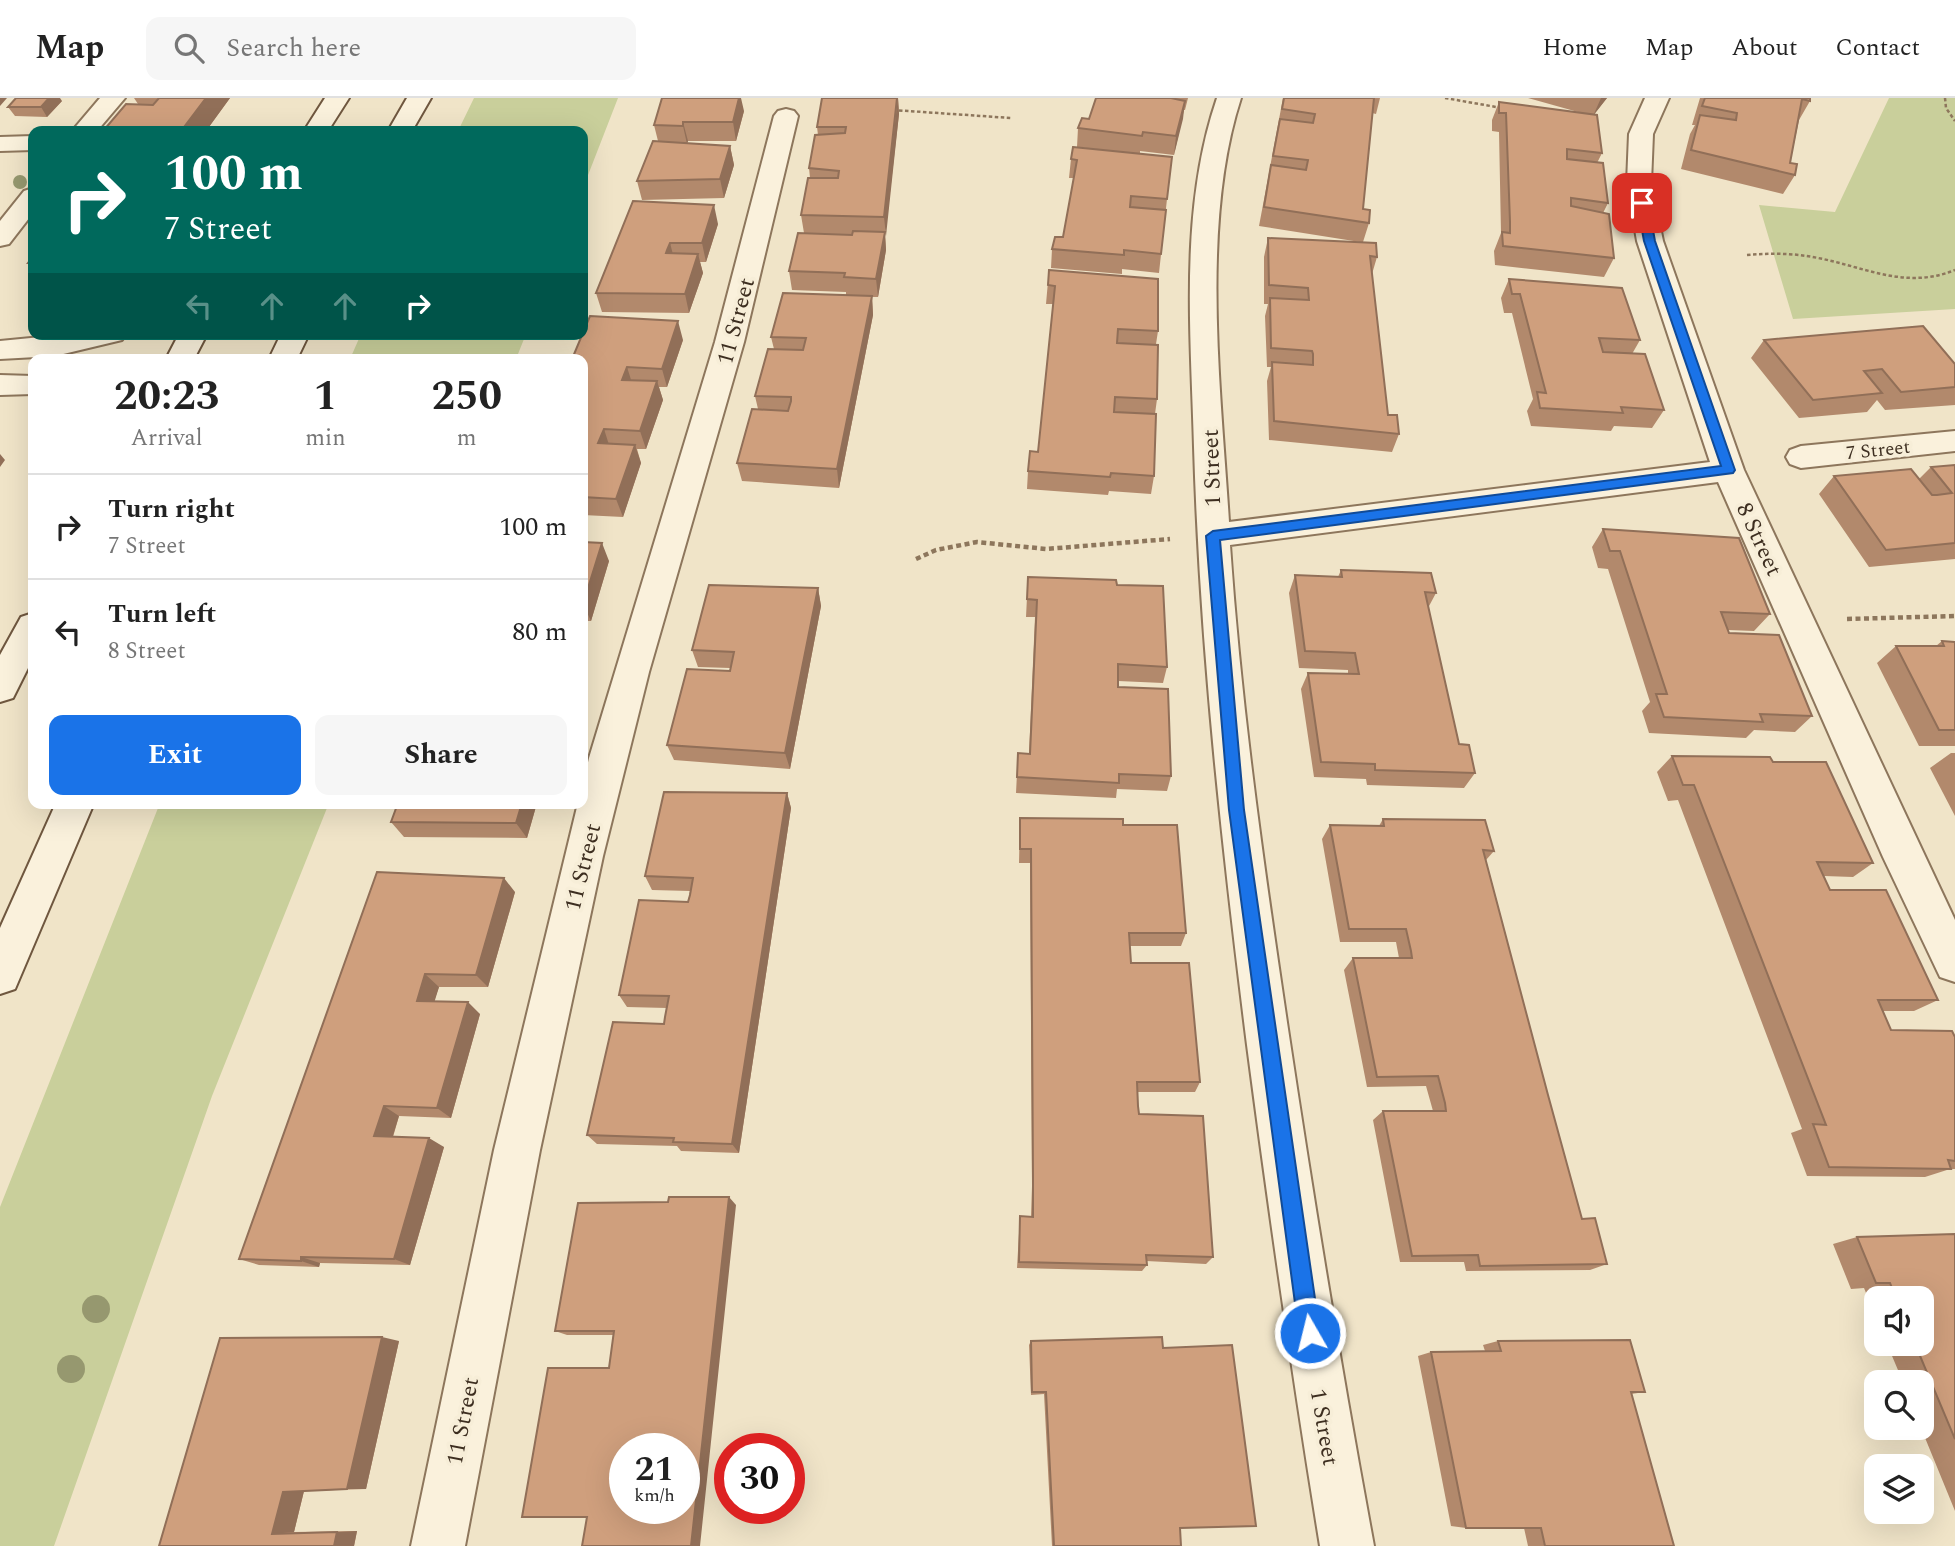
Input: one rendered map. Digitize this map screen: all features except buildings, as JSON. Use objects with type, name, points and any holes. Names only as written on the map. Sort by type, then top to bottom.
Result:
[{"type":"street","points":[[88,126],[113,98]]},
{"type":"street","points":[[319,126],[337,98]]},
{"type":"street","points":[[403,126],[419,98]]},
{"type":"street","name":"1 Street","points":[[1229,98],[1210,170],[1206,236],[1207,370],[1213,536],[1237,810],[1313,1360],[1347,1546]]},
{"type":"street","name":"8 Street","points":[[1657,98],[1641,134],[1639,183],[1650,241],[1728,470],[1903,857],[1955,963]]},
{"type":"street","name":"11 Street","points":[[438,1546],[484,1307],[545,1022],[602,784],[665,555],[738,312],[786,116]]},
{"type":"street","points":[[0,144],[28,144]]},
{"type":"street","points":[[0,238],[28,202]]},
{"type":"street","points":[[0,334],[28,333]]},
{"type":"street","points":[[0,350],[55,347],[85,342]]},
{"type":"street","points":[[0,384],[28,385]]},
{"type":"street","name":"7 Street","points":[[1801,457],[1955,442]]},
{"type":"street","points":[[1213,536],[1728,470]]},
{"type":"street","points":[[0,688],[28,635]]},
{"type":"street","points":[[0,975],[72,809]]},
{"type":"path","points":[[1445,98],[1510,110]]},
{"type":"path","points":[[1945,98],[1946,108],[1955,121]]},
{"type":"path","points":[[887,110],[1011,118]]},
{"type":"path","points":[[1747,255],[1807,256],[1902,279],[1934,278],[1955,270]]},
{"type":"path","points":[[916,559],[936,550],[977,542],[1046,549],[1213,536]]},
{"type":"path","points":[[1798,620],[1955,616]]},
{"type":"green space","points":[[474,98],[618,98],[588,175],[588,126],[460,126]]},
{"type":"green space","points":[[1889,98],[1955,98],[1955,309],[1793,319],[1759,205],[1835,212]]},
{"type":"green space","points":[[358,340],[524,340],[518,354],[352,354]]},
{"type":"green space","points":[[158,809],[327,809],[212,1096],[54,1546],[0,1546],[0,1207]]},
{"type":"route","points":[[1310,1333],[1237,810],[1213,536],[1728,470],[1650,241],[1642,203]]}]
